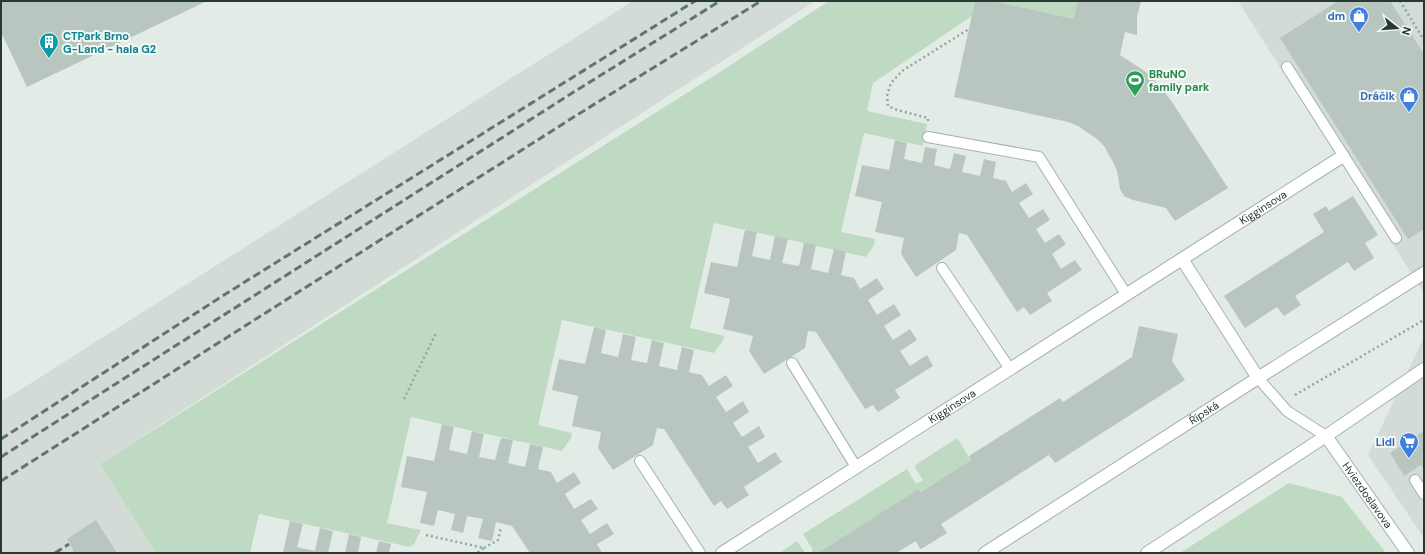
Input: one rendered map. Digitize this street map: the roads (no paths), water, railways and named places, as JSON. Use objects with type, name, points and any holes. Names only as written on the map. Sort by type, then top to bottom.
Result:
[{"type":"street","name":"Kigginsova","points":[[722,553],[1343,156]]},
{"type":"street","points":[[1182,259],[1258,378]]},
{"type":"street","name":"Řípská","points":[[985,553],[1424,273]]},
{"type":"street","points":[[1147,553],[1326,436],[1424,369]]},
{"type":"street","name":"Hviezdoslavova","points":[[1326,436],[1408,553]]},
{"type":"lane","points":[[1287,67],[1396,238]]},
{"type":"lane","points":[[928,137],[1039,157],[1126,294]]},
{"type":"lane","points":[[942,268],[1010,369]]},
{"type":"lane","points":[[792,363],[856,467]]},
{"type":"lane","points":[[1258,378],[1287,411],[1326,436]]},
{"type":"lane","points":[[640,461],[700,553]]},
{"type":"lane","points":[[1415,480],[1424,494]]},
{"type":"railway","points":[[1,439],[224,295],[695,1]]},
{"type":"railway","points":[[1,457],[569,95],[720,1]]},
{"type":"railway","points":[[1,481],[577,115],[761,1]]},
{"type":"railway","points":[[55,553],[69,544]]},
{"type":"place","name":"dm","points":[[1359,33]]},
{"type":"place","name":"CTPark Brno G-Land - hala G2","points":[[49,59]]},
{"type":"place","name":"BRuNO family park","points":[[1135,97]]},
{"type":"place","name":"Dráčik","points":[[1409,113]]},
{"type":"place","name":"Lidl","points":[[1409,459]]}]
